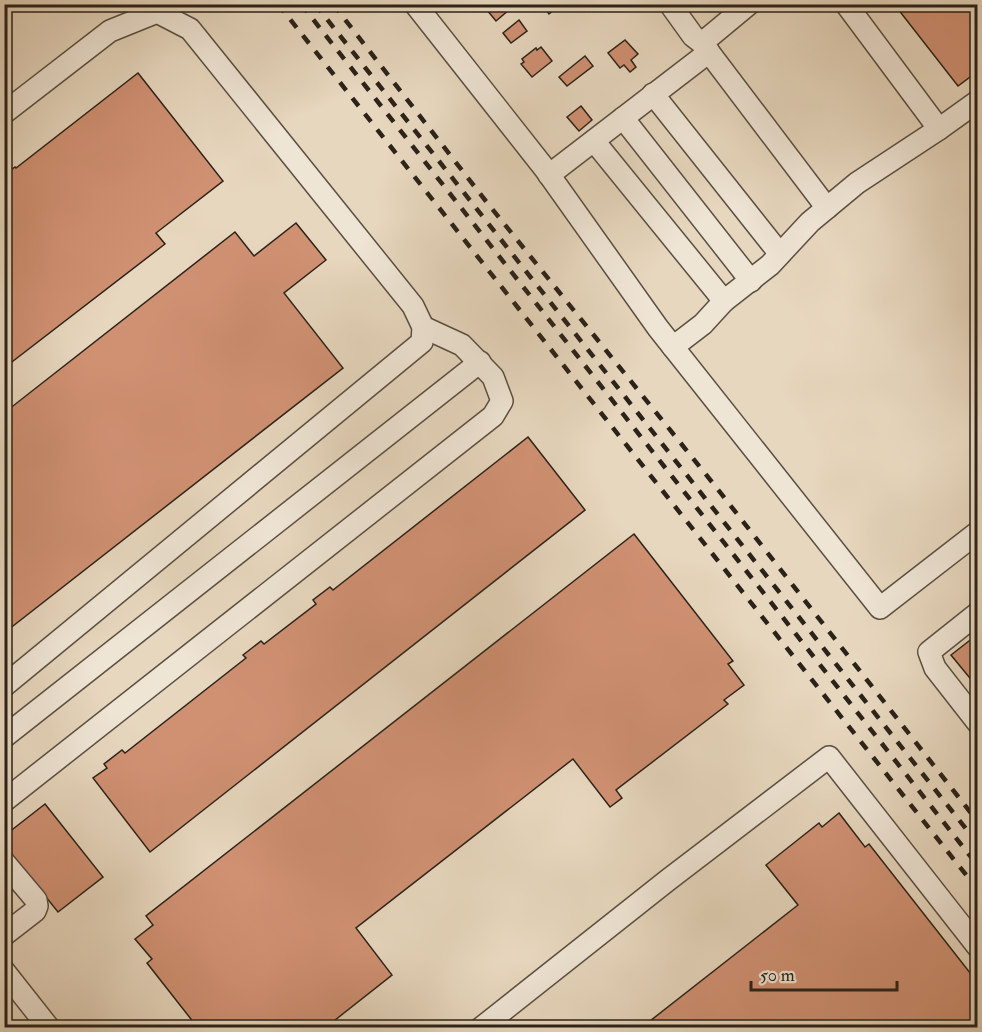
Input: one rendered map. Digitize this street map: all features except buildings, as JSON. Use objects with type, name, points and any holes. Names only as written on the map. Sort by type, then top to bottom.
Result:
[{"type":"street","points":[[415,4],[549,175],[673,347],[879,608],[978,532]]},
{"type":"street","points":[[670,4],[827,208]]},
{"type":"street","points":[[549,175],[653,94],[705,48],[749,4]]},
{"type":"street","points":[[846,4],[939,129]]},
{"type":"street","points":[[4,113],[110,32],[157,12],[190,29],[413,306],[423,327],[422,342],[4,686]]},
{"type":"street","points":[[653,94],[780,254]]},
{"type":"street","points":[[673,347],[703,324],[724,301],[770,266],[827,208],[857,183],[978,101]]},
{"type":"street","points":[[622,118],[751,281]]},
{"type":"street","points":[[594,141],[724,301]]},
{"type":"street","points":[[4,801],[494,416],[502,401],[493,377],[462,345],[423,327]]},
{"type":"street","points":[[4,737],[480,363]]},
{"type":"street","points":[[978,613],[928,652],[935,668],[978,723]]},
{"type":"street","points":[[481,1028],[668,880],[829,757],[978,946]]},
{"type":"street","points":[[4,862],[36,900],[37,906],[35,911],[4,935]]},
{"type":"street","points":[[4,971],[49,1028]]},
{"type":"railway","points":[[278,4],[978,890]]},
{"type":"railway","points":[[301,4],[978,866]]},
{"type":"railway","points":[[315,4],[978,844]]},
{"type":"railway","points":[[333,4],[485,200],[716,487],[978,822]]}]
